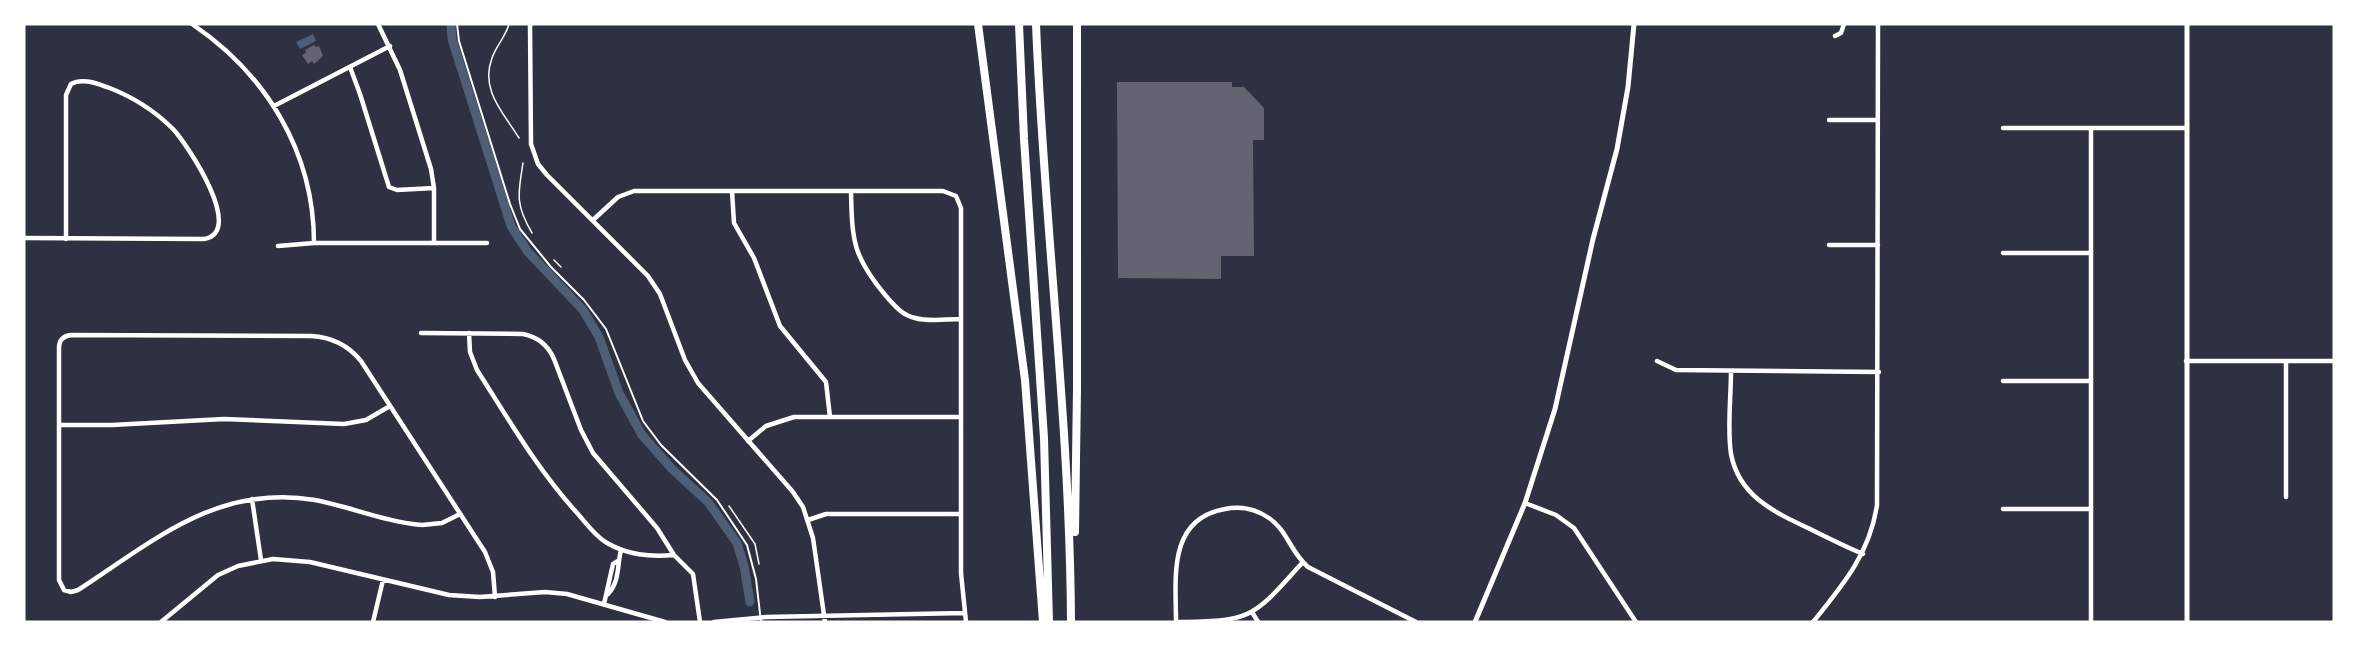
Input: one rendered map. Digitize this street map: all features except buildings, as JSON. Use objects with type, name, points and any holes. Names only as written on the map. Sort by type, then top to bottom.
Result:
[{"type":"highway","points":[[978,24],[1025,380],[1043,622]]},
{"type":"highway","points":[[1019,24],[1024,149],[1044,438],[1049,622]]},
{"type":"highway","points":[[1036,24],[1044,178],[1065,430],[1071,622]]},
{"type":"highway","points":[[1071,622],[1077,450],[1077,24]]},
{"type":"street","points":[[192,24],[237,60],[254,78],[274,106],[292,139],[305,175],[312,204],[314,243]]},
{"type":"street","points":[[378,24],[400,70],[431,169],[434,188],[434,243]]},
{"type":"street","points":[[530,24],[532,151],[542,170],[641,268],[654,284],[693,376],[796,497],[808,519],[813,538],[825,622]]},
{"type":"street","points":[[1475,622],[1526,503],[1562,381],[1587,264],[1617,149],[1628,87],[1634,24]]},
{"type":"street","points":[[1835,36],[1841,33],[1845,24]]},
{"type":"street","points":[[1813,622],[1850,576],[1863,554],[1873,526],[1879,494],[1878,24]]},
{"type":"street","points":[[2187,24],[2187,622]]},
{"type":"street","points":[[274,106],[390,46]]},
{"type":"street","points":[[350,67],[389,187],[397,190],[434,188]]},
{"type":"street","points":[[24,238],[66,239],[204,239],[215,234],[219,222],[210,189],[199,164],[183,141],[164,120],[140,103],[115,90],[85,81],[71,84],[66,95],[66,239]]},
{"type":"street","points":[[1829,120],[1878,120]]},
{"type":"street","points":[[2003,128],[2186,128]]},
{"type":"street","points":[[2091,128],[2091,622]]},
{"type":"street","points":[[732,191],[734,223],[754,258],[780,326],[826,382],[830,417]]},
{"type":"street","points":[[851,191],[854,243],[860,261],[870,277],[897,308],[908,316],[921,319],[961,319]]},
{"type":"street","points":[[593,220],[618,197],[630,192],[944,191],[956,196],[961,208],[961,579],[966,622]]},
{"type":"street","points":[[278,246],[314,243],[487,243]]},
{"type":"street","points":[[1829,245],[1878,244]]},
{"type":"street","points":[[2003,253],[2091,253]]},
{"type":"street","points":[[421,333],[523,334],[537,339],[548,348],[588,447],[657,528],[674,555],[693,574],[700,622]]},
{"type":"street","points":[[469,333],[470,352],[474,364],[548,481],[598,536],[621,550],[650,557],[674,555]]},
{"type":"street","points":[[460,514],[442,523],[422,525],[302,498],[252,499],[221,506],[192,518],[78,590],[71,592],[64,590],[59,580],[58,348],[62,338],[69,335],[311,336],[327,338],[342,344],[357,356],[390,406],[460,514],[488,558],[493,572],[495,597]]},
{"type":"street","points":[[2186,361],[2334,361]]},
{"type":"street","points":[[2286,361],[2286,497]]},
{"type":"street","points":[[1657,362],[1676,370],[1879,372]]},
{"type":"street","points":[[1731,370],[1731,454],[1743,484],[1759,501],[1775,512],[1863,554]]},
{"type":"street","points":[[2003,381],[2091,381]]},
{"type":"street","points":[[59,425],[112,425],[224,419],[345,424],[366,420],[390,406]]},
{"type":"street","points":[[748,441],[760,430],[779,420],[794,417],[961,417]]},
{"type":"street","points":[[252,499],[261,560]]},
{"type":"street","points":[[1526,503],[1549,511],[1574,528],[1636,622]]},
{"type":"street","points":[[1302,563],[1270,599],[1252,612],[1227,621],[1176,622],[1175,569],[1180,544],[1191,526],[1211,513],[1236,507],[1253,510],[1268,517],[1281,529],[1302,563],[1416,622]]},
{"type":"street","points":[[2003,509],[2091,509]]},
{"type":"street","points":[[808,519],[826,514],[961,514]]},
{"type":"street","points":[[604,604],[613,564],[618,561],[621,550]]},
{"type":"street","points":[[161,622],[218,575],[238,566],[261,560],[298,560],[449,595],[495,597],[556,593],[665,622]]},
{"type":"street","points":[[373,622],[383,580]]},
{"type":"street","points":[[1252,612],[1258,622]]},
{"type":"street","points":[[714,622],[824,615],[964,613]]},
{"type":"street","points":[[1396,622],[1400,614]]},
{"type":"lane","points":[[457,24],[462,52],[520,229],[551,267],[584,300],[606,329],[643,421],[661,445],[717,501],[747,545],[756,579],[760,620]]},
{"type":"path","points":[[509,24],[492,56],[488,73],[489,89],[496,105],[519,138]]},
{"type":"path","points":[[523,163],[519,209],[532,234]]},
{"type":"path","points":[[552,258],[567,274]]},
{"type":"path","points":[[725,501],[755,544],[760,569]]},
{"type":"water","points":[[313,34],[316,41],[300,49],[296,42]]},
{"type":"waterway","points":[[451,24],[452,39],[511,226],[528,252],[583,310],[599,337],[619,393],[642,435],[672,469],[708,502],[737,543],[744,566],[750,602]]}]
